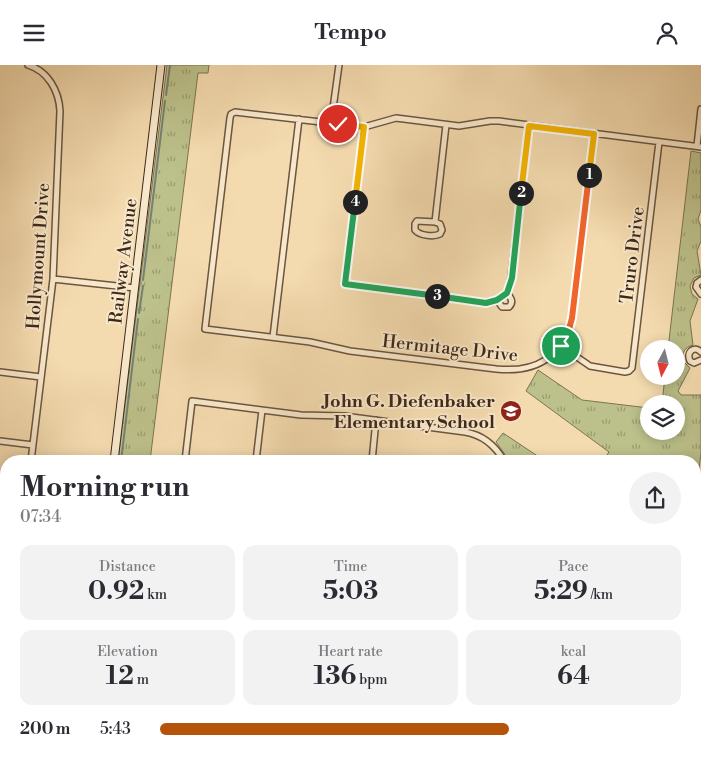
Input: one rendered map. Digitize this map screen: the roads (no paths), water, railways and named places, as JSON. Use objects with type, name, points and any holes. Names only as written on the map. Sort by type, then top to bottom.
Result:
[{"type":"main road","name":"Railway Avenue","points":[[115,455],[162,65]]},
{"type":"street","name":"Hollymount Drive","points":[[28,65],[41,70],[45,74],[56,92],[60,105],[53,279],[32,455]]},
{"type":"street","points":[[331,123],[339,65]]},
{"type":"street","points":[[273,337],[299,119],[364,127],[396,119],[446,125],[490,121],[699,146],[701,109]]},
{"type":"street","name":"Hermitage Drive","points":[[299,119],[242,112],[233,113],[230,118],[205,329],[310,342],[350,351],[509,371],[530,368],[546,359],[561,346],[568,333],[572,318],[594,134]]},
{"type":"street","points":[[435,222],[446,125]]},
{"type":"street","points":[[364,127],[345,284],[482,303],[497,300],[507,293],[512,278],[529,126]]},
{"type":"street","name":"Truro Drive","points":[[561,346],[590,366],[625,372],[631,371],[659,142]]},
{"type":"street","points":[[419,221],[435,222],[440,224],[442,228],[442,232],[438,235],[419,234],[414,230],[415,224],[419,221]]},
{"type":"street","points":[[53,279],[135,288]]},
{"type":"street","points":[[701,280],[697,283],[696,287],[701,294]]},
{"type":"street","points":[[497,300],[502,307],[509,307],[512,300],[507,293]]},
{"type":"street","points":[[701,352],[693,349],[689,352],[688,356],[690,361],[694,363],[701,360]]},
{"type":"street","points":[[0,372],[41,377]]},
{"type":"street","points":[[186,455],[192,401],[301,415],[344,416],[475,434],[494,447],[500,455]]},
{"type":"street","points":[[257,455],[262,410]]},
{"type":"street","points":[[373,455],[376,420]]},
{"type":"street","points":[[0,441],[33,445]]},
{"type":"waterway","points":[[166,95],[170,65]]},
{"type":"waterway","points":[[143,280],[165,101]]},
{"type":"waterway","points":[[139,313],[143,286]]},
{"type":"waterway","points":[[122,455],[138,319]]},
{"type":"place","name":"John G. Diefenbaker Elementary School","points":[[511,411]]}]
